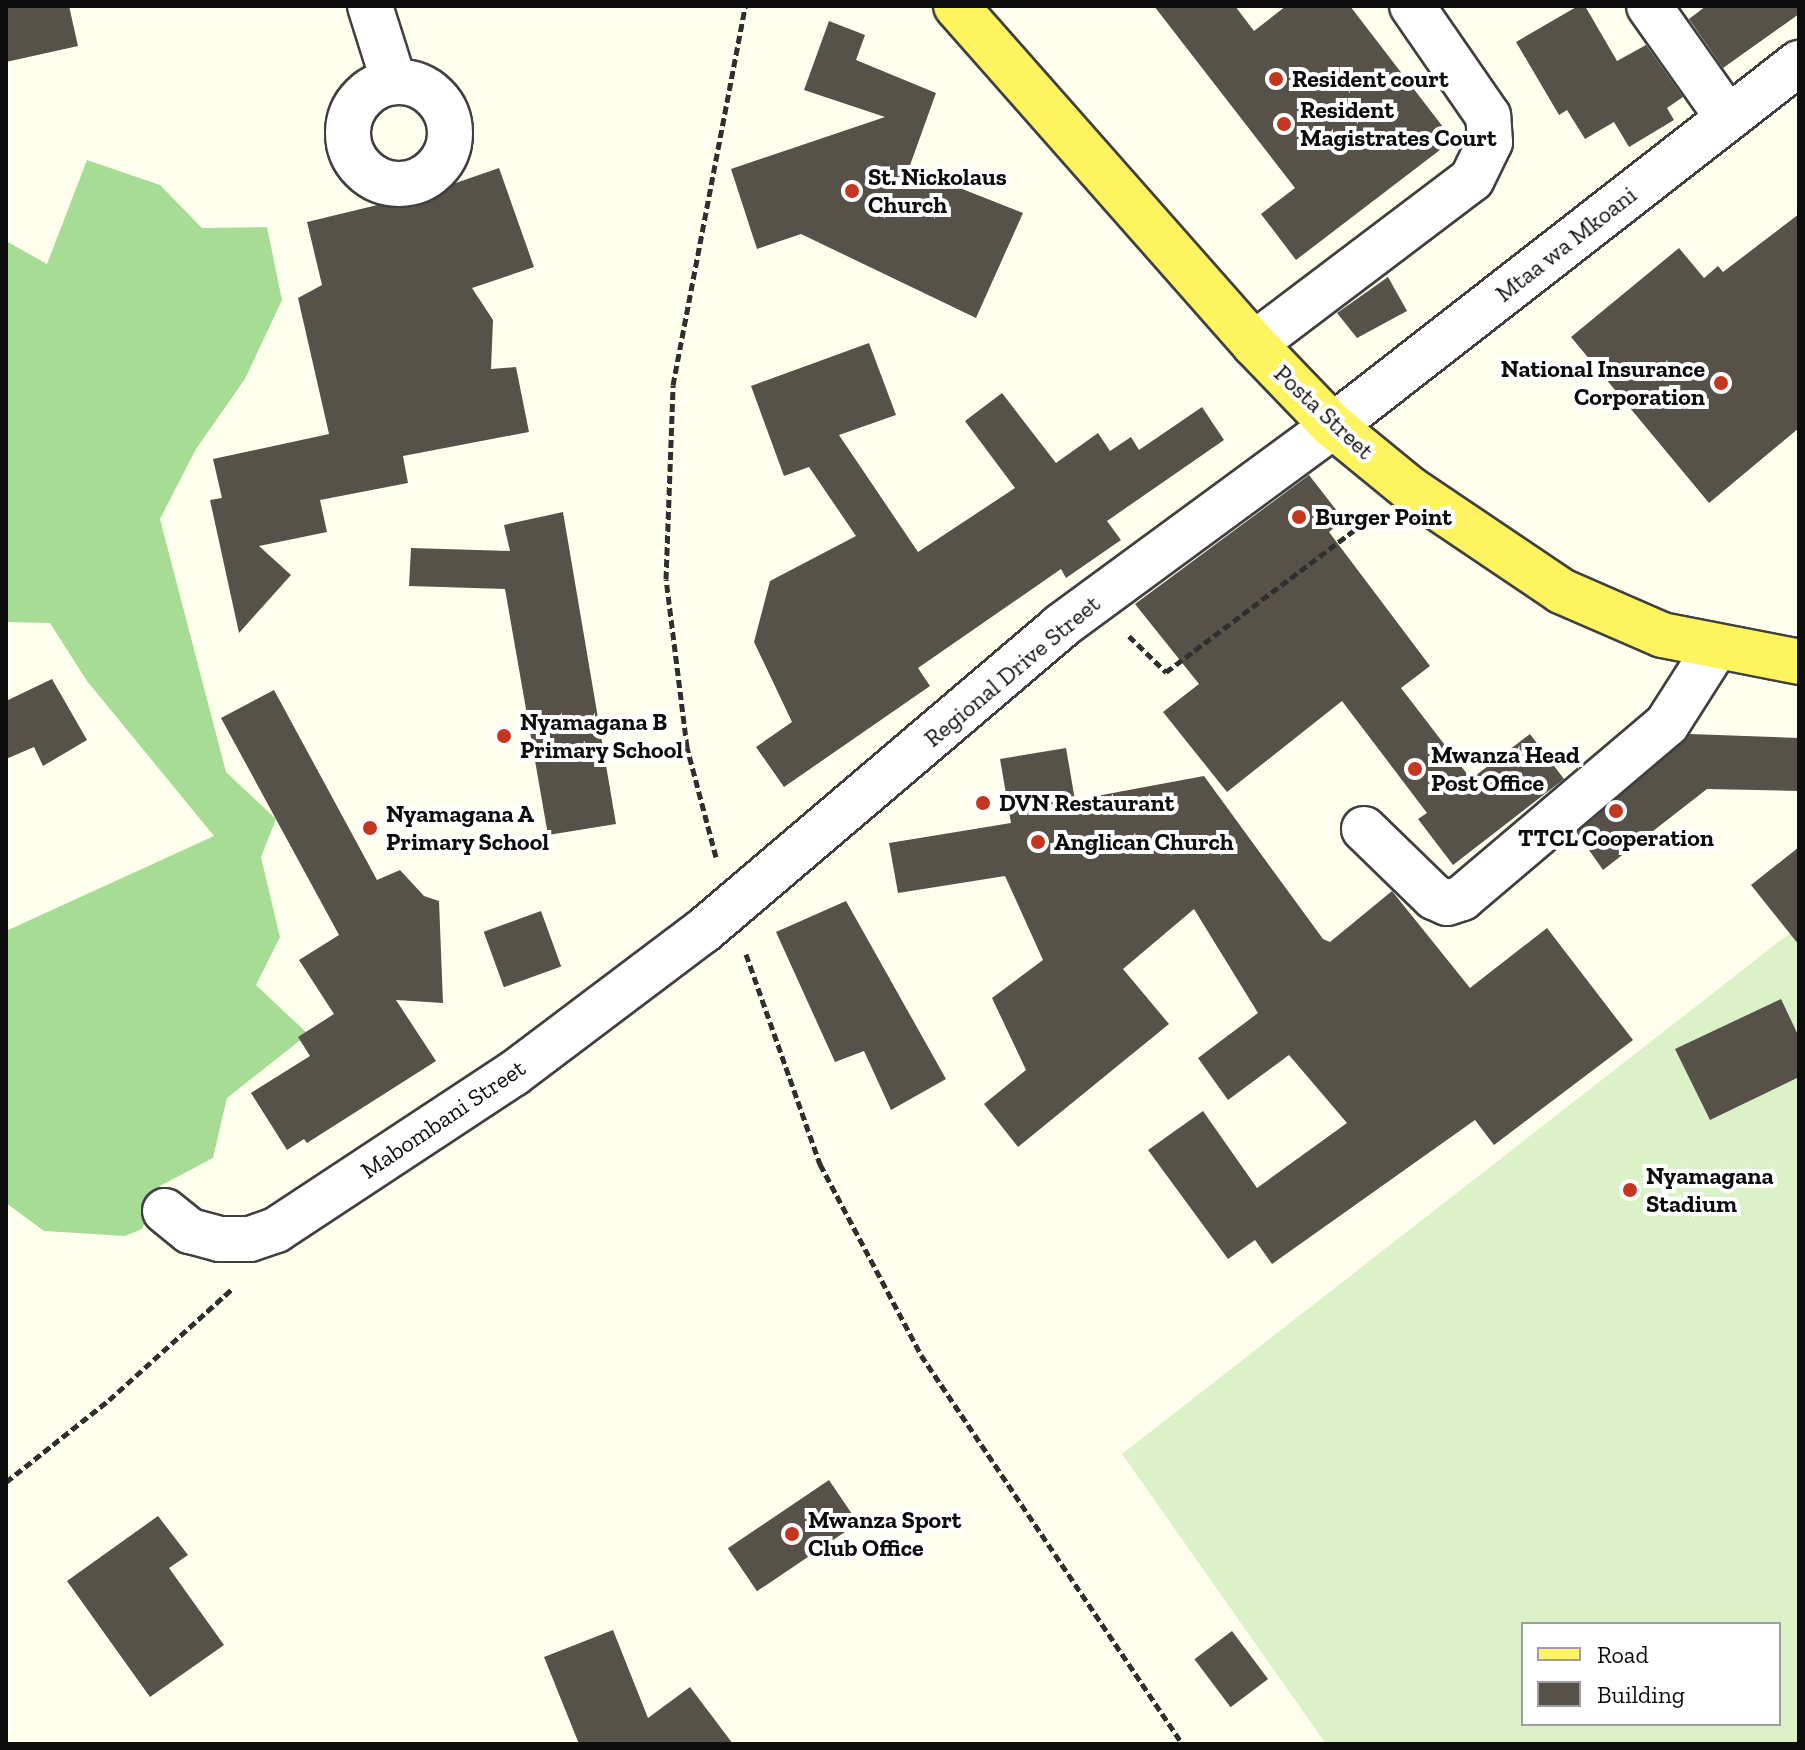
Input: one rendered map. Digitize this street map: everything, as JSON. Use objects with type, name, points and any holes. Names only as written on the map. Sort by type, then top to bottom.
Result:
[{"type":"main road","name":"Posta Street","points":[[956,6],[1254,344],[1333,426],[1410,489],[1561,591],[1662,635],[1799,662]]},
{"type":"street","points":[[370,6],[394,82]]},
{"type":"street","points":[[1254,344],[1472,179],[1490,142],[1488,116],[1412,6]]},
{"type":"street","points":[[1649,6],[1728,118]]},
{"type":"street","name":"Mtaa wa Mkoani","points":[[1333,426],[1799,63]]},
{"type":"street","name":"Regional Drive Street","points":[[717,920],[1094,602],[1333,426]]},
{"type":"street","points":[[1364,829],[1434,897],[1447,903],[1462,898],[1667,724],[1716,647]]},
{"type":"street","name":"Mabombani Street","points":[[165,1211],[190,1231],[219,1239],[250,1239],[276,1230],[513,1074],[717,920]]},
{"type":"path","points":[[745,6],[673,385],[666,579],[687,747],[717,920],[820,1164],[914,1341],[1182,1744]]},
{"type":"path","points":[[1094,602],[1166,672],[1410,489]]},
{"type":"path","points":[[6,1482],[109,1400],[217,1301]]},
{"type":"green space","points":[[87,160],[160,185],[202,228],[267,227],[282,300],[245,379],[196,449],[160,519],[226,772],[276,819],[261,857],[280,937],[256,985],[308,1034],[227,1098],[213,1158],[160,1186],[142,1229],[125,1236],[44,1231],[6,1203],[6,931],[214,836],[87,681],[50,623],[6,622],[6,241],[47,264]]},
{"type":"green space","name":"Nyamagana Stadium","points":[[1799,926],[1799,1744],[1326,1744],[1122,1454]]},
{"type":"building","points":[[6,6],[69,6],[78,46],[6,62]]},
{"type":"building","name":"Resident Magistrates Court","points":[[1154,6],[1235,6],[1254,31],[1286,6],[1350,6],[1453,140],[1296,260],[1261,214],[1295,188]]},
{"type":"building","points":[[1578,6],[1585,6],[1617,61],[1646,45],[1683,97],[1667,108],[1674,120],[1629,147],[1614,122],[1585,139],[1567,110],[1559,115],[1516,42]]},
{"type":"building","points":[[1706,6],[1799,6],[1799,14],[1723,68],[1689,19]]},
{"type":"building","name":"St. Nickolaus Church","points":[[829,21],[865,35],[856,60],[936,93],[909,168],[1023,213],[976,318],[801,234],[757,249],[731,169],[885,117],[804,90]]},
{"type":"building","points":[[499,168],[534,267],[472,288],[493,320],[491,369],[516,367],[529,432],[403,456],[408,483],[320,500],[327,532],[259,546],[291,575],[239,633],[210,500],[222,498],[213,459],[329,434],[298,298],[322,285],[307,222],[427,193]]},
{"type":"building","points":[[1799,214],[1799,428],[1709,503],[1571,337],[1679,248],[1704,278],[1718,266],[1723,272]]},
{"type":"building","points":[[1388,277],[1407,311],[1357,338],[1337,313]]},
{"type":"building","points":[[869,343],[896,415],[839,435],[918,552],[1015,488],[965,421],[1002,393],[1056,463],[1098,433],[1110,451],[1131,437],[1139,450],[1202,407],[1224,440],[1107,521],[1121,540],[1066,578],[1061,569],[918,668],[930,686],[784,787],[756,747],[792,722],[754,642],[770,581],[856,536],[809,467],[784,476],[751,386]]},
{"type":"building","points":[[1309,475],[1344,520],[1329,532],[1430,666],[1401,688],[1471,779],[1530,734],[1564,779],[1453,865],[1418,819],[1427,813],[1342,701],[1227,792],[1163,712],[1199,684],[1135,604]]},
{"type":"building","points":[[563,512],[616,824],[548,835],[505,589],[409,586],[411,548],[510,551],[504,525]]},
{"type":"building","points":[[52,679],[87,740],[43,766],[34,747],[6,759],[6,701]]},
{"type":"building","points":[[274,690],[377,880],[400,870],[424,896],[439,901],[443,1003],[396,1000],[436,1061],[307,1143],[304,1139],[287,1150],[251,1093],[310,1056],[298,1037],[334,1014],[299,960],[339,935],[221,718]]},
{"type":"building","points":[[1690,734],[1799,738],[1799,791],[1707,789],[1603,870],[1577,833]]},
{"type":"building","points":[[1066,748],[1075,800],[1204,776],[1323,939],[1330,942],[1392,891],[1470,988],[1547,928],[1633,1040],[1494,1145],[1475,1120],[1272,1264],[1255,1240],[1228,1259],[1148,1150],[1203,1111],[1257,1188],[1347,1123],[1289,1055],[1228,1100],[1198,1058],[1258,1013],[1194,909],[1123,969],[1169,1024],[1018,1147],[984,1104],[1026,1070],[992,998],[1043,960],[1005,876],[898,893],[889,843],[1011,823],[1000,759]]},
{"type":"building","points":[[1799,847],[1799,945],[1751,885]]},
{"type":"building","points":[[846,901],[946,1079],[891,1110],[864,1051],[835,1062],[776,932]]},
{"type":"building","points":[[541,911],[561,966],[504,987],[484,932]]},
{"type":"building","points":[[1781,999],[1799,1037],[1799,1077],[1710,1120],[1675,1049]]},
{"type":"building","name":"Mwanza Sport Club Office","points":[[829,1480],[858,1523],[757,1591],[728,1548]]},
{"type":"building","points":[[158,1516],[188,1555],[169,1568],[224,1645],[150,1697],[67,1581]]},
{"type":"building","points":[[613,1630],[648,1718],[690,1687],[733,1744],[579,1744],[544,1657]]},
{"type":"building","points":[[1232,1631],[1268,1679],[1231,1707],[1194,1659]]},
{"type":"place","name":"Resident court","points":[[1276,79]]},
{"type":"place","name":"Resident Magistrates Court","points":[[1284,124]]},
{"type":"place","name":"St. Nickolaus Church","points":[[852,191]]},
{"type":"place","name":"National Insurance Corporation","points":[[1721,383]]},
{"type":"place","name":"Burger Point","points":[[1299,517]]},
{"type":"place","name":"Nyamagana B Primary School","points":[[504,736]]},
{"type":"place","name":"Mwanza Head Post Office","points":[[1415,769]]},
{"type":"place","name":"DVN Restaurant","points":[[983,803]]},
{"type":"place","name":"TTCL Cooperation","points":[[1616,811]]},
{"type":"place","name":"Nyamagana A Primary School","points":[[370,828]]},
{"type":"place","name":"Anglican Church","points":[[1038,842]]},
{"type":"place","name":"Nyamagana Stadium","points":[[1630,1190]]},
{"type":"place","name":"Mwanza Sport Club Office","points":[[792,1534]]}]
